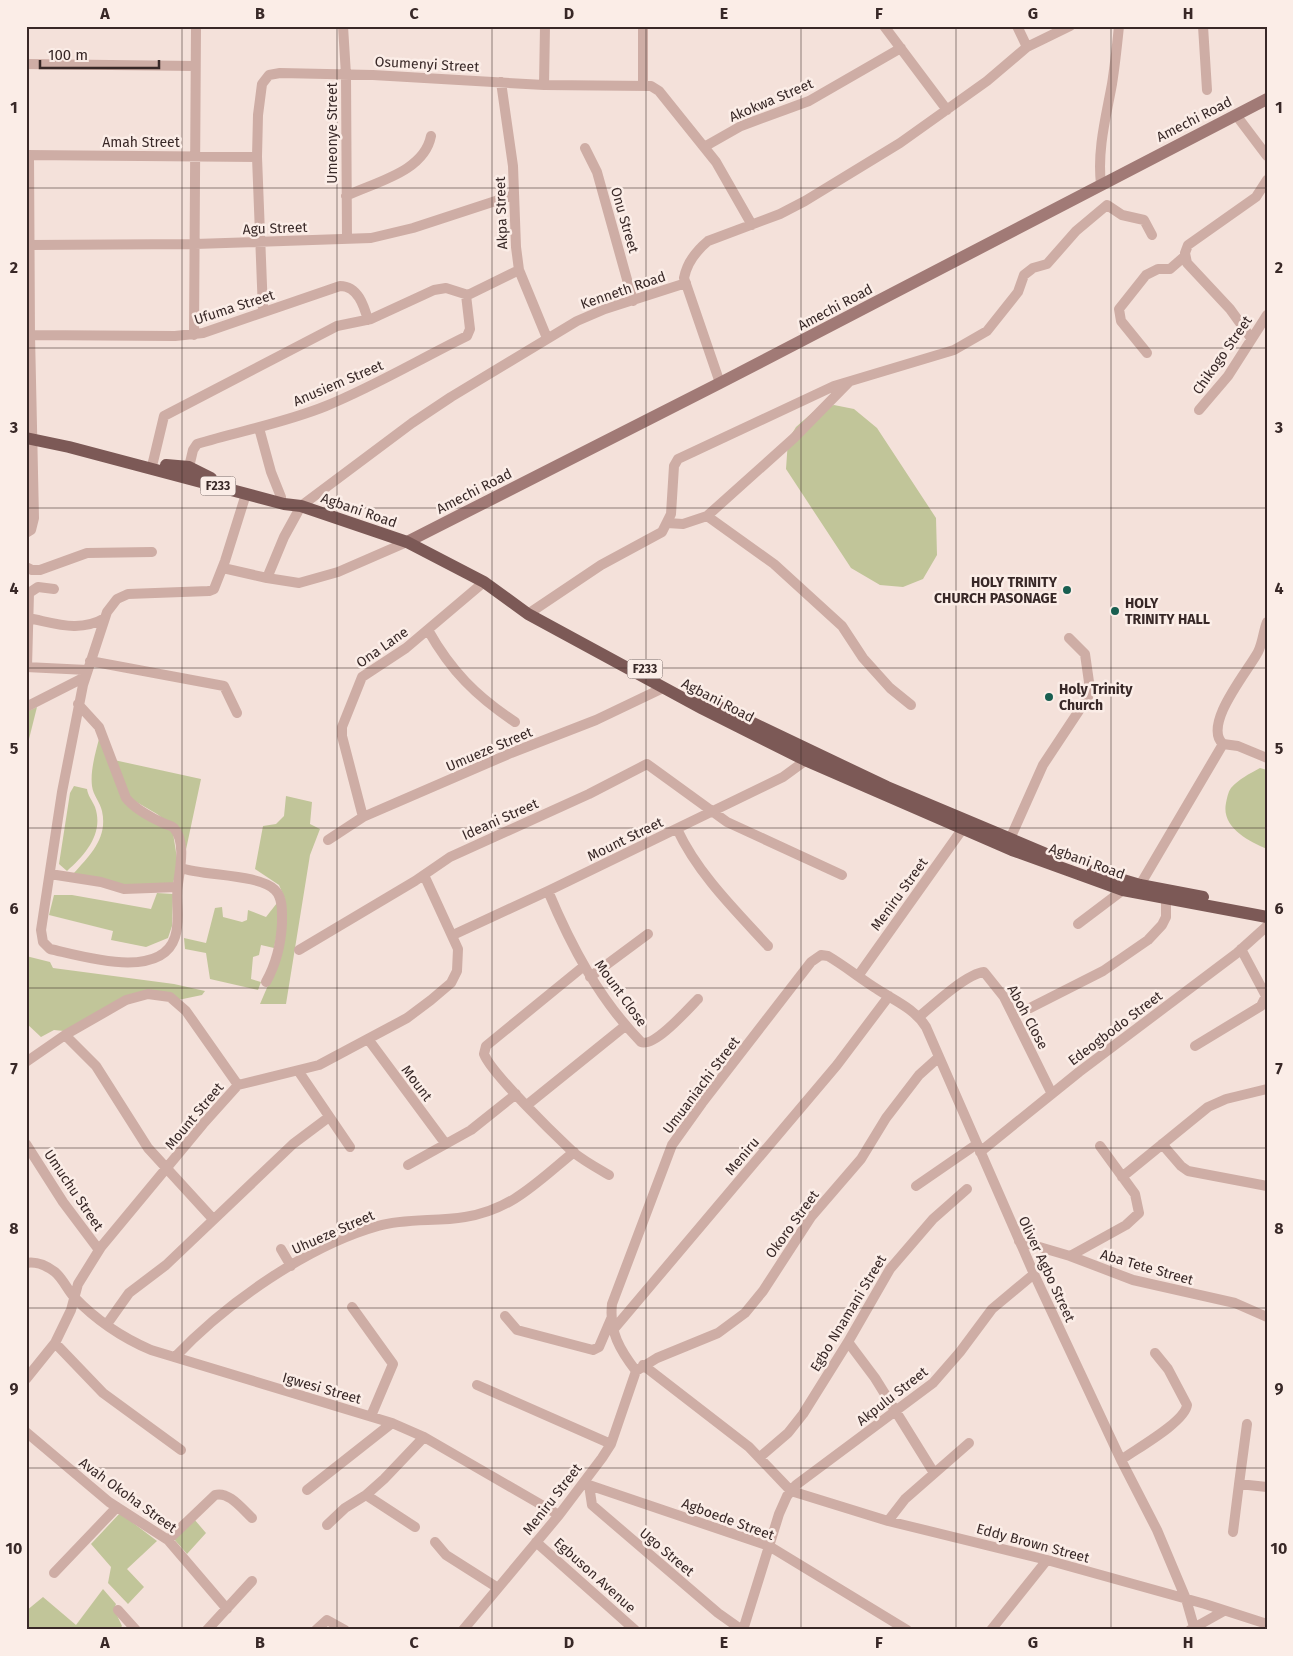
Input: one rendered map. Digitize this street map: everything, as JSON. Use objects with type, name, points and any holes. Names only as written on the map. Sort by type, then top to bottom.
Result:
[{"type":"main road","name":"Amechi Road","points":[[411,540],[720,383],[1267,99]]},
{"type":"main road","name":"Agbani Road","points":[[29,434],[172,467],[189,468],[206,476],[304,505]]},
{"type":"main road","name":"Agbani Road","points":[[29,434],[246,494],[304,505],[370,522],[411,540],[532,611],[810,757]]},
{"type":"main road","name":"Agbani Road","points":[[411,540],[663,688],[810,757],[965,825],[1012,850],[1123,890],[1166,900],[1267,917]]},
{"type":"main road","name":"Agbani Road","points":[[965,825],[1010,839],[1076,866],[1140,885],[1267,908]]},
{"type":"street","points":[[194,335],[196,26]]},
{"type":"street","name":"Umeonye Street","points":[[343,26],[346,75],[347,239]]},
{"type":"street","points":[[544,84],[545,26]]},
{"type":"street","points":[[643,26],[643,85]]},
{"type":"street","points":[[884,26],[947,110]]},
{"type":"street","points":[[1016,26],[1028,47]]},
{"type":"street","name":"Kenneth Road","points":[[304,505],[412,423],[547,338],[578,321],[633,300],[686,283],[684,278],[687,267],[699,248],[708,241],[805,201],[900,144],[987,81],[1028,47],[1070,26]]},
{"type":"street","points":[[1102,184],[1100,170],[1104,117],[1112,86],[1119,26]]},
{"type":"street","points":[[1203,26],[1207,90]]},
{"type":"street","name":"Akokwa Street","points":[[704,147],[741,126],[810,101],[901,48]]},
{"type":"street","points":[[26,64],[196,66]]},
{"type":"street","name":"Osumenyi Street","points":[[263,311],[257,157],[260,91],[262,84],[269,75],[280,73],[544,84],[651,86],[659,91],[704,147],[725,176],[752,224]]},
{"type":"street","name":"Akpa Street","points":[[501,82],[513,166],[519,270],[547,338]]},
{"type":"street","points":[[1236,115],[1267,156]]},
{"type":"street","points":[[346,196],[416,163],[429,146],[431,136]]},
{"type":"street","name":"Onu Street","points":[[585,148],[596,168],[633,300]]},
{"type":"street","points":[[26,533],[31,530],[34,518],[29,434],[28,335],[30,245],[28,155]]},
{"type":"street","name":"Amah Street","points":[[28,155],[257,157]]},
{"type":"street","points":[[1147,353],[1120,321],[1119,309],[1146,275],[1158,269],[1170,269],[1185,256],[1188,245],[1256,197],[1267,180]]},
{"type":"street","name":"Agu Street","points":[[30,245],[195,244],[371,238],[413,228],[514,195]]},
{"type":"street","points":[[532,611],[601,565],[655,537],[667,523],[673,496],[674,466],[678,459],[776,412],[849,381],[954,350],[987,331],[1018,292],[1024,275],[1033,268],[1047,264],[1076,231],[1107,205],[1122,215],[1144,220],[1152,236]]},
{"type":"street","points":[[1185,256],[1188,263],[1230,309],[1251,338]]},
{"type":"street","points":[[153,462],[160,425],[166,414],[235,377],[290,352],[337,326],[368,320],[434,290],[446,288],[466,296],[519,270]]},
{"type":"street","points":[[686,283],[689,297],[720,383]]},
{"type":"street","name":"Ufuma Street","points":[[28,335],[194,335],[225,327],[263,311],[344,286],[351,288],[357,295],[368,320]]},
{"type":"street","name":"Anusiem Street","points":[[189,468],[192,450],[197,444],[259,428],[337,401],[467,336],[470,329],[466,296]]},
{"type":"street","name":"Chikogo Street","points":[[1200,410],[1228,376],[1267,315]]},
{"type":"street","points":[[667,523],[683,524],[707,516],[794,438],[849,381]]},
{"type":"street","points":[[259,428],[271,472],[281,497]]},
{"type":"street","points":[[78,704],[99,727],[126,798],[135,806],[174,828],[178,838],[182,868],[177,886],[178,923],[171,946],[152,959],[119,963],[50,949],[43,942],[41,930],[78,704],[87,670],[105,618],[117,599],[128,594],[211,590],[217,584],[223,568],[246,494]]},
{"type":"street","points":[[267,578],[284,537],[304,505]]},
{"type":"street","points":[[707,516],[774,564],[842,626],[863,658],[890,688],[912,705]]},
{"type":"street","points":[[223,568],[300,583],[338,572],[411,540]]},
{"type":"street","points":[[26,567],[32,570],[40,570],[93,552],[152,552]]},
{"type":"street","name":"Ona Lane","points":[[363,817],[342,743],[342,727],[362,678],[428,630],[484,582]]},
{"type":"street","points":[[54,589],[38,587],[30,591],[26,667],[87,670],[224,686],[237,713]]},
{"type":"street","points":[[28,618],[61,626],[73,626],[90,625],[105,618]]},
{"type":"street","points":[[1223,744],[1217,734],[1219,716],[1264,646],[1267,622]]},
{"type":"street","points":[[428,630],[458,675],[470,689],[515,722]]},
{"type":"street","points":[[1010,839],[1043,765],[1088,697],[1089,682],[1085,654],[1069,638]]},
{"type":"street","points":[[26,707],[87,670]]},
{"type":"street","name":"Umueze Street","points":[[328,840],[363,817],[511,753],[596,720],[663,688]]},
{"type":"street","points":[[1223,744],[1238,746],[1265,755]]},
{"type":"street","points":[[1140,885],[1223,744]]},
{"type":"street","name":"Mount Street","points":[[452,934],[548,891],[783,778],[810,757]]},
{"type":"street","name":"Ideani Street","points":[[299,950],[424,875],[450,857],[589,794],[646,764],[714,811]]},
{"type":"street","points":[[714,811],[727,822],[748,833],[842,875]]},
{"type":"street","name":"Meniru Street","points":[[858,976],[965,825]]},
{"type":"street","points":[[677,829],[693,857],[722,895],[768,946]]},
{"type":"street","points":[[182,868],[194,872],[251,880],[269,885],[276,891],[282,910],[282,936],[272,970],[266,982]]},
{"type":"street","points":[[50,874],[101,882],[124,890],[177,886]]},
{"type":"street","name":"Mount Street","points":[[26,1379],[55,1344],[75,1298],[78,1284],[99,1250],[203,1124],[238,1085],[299,1072],[332,1059],[412,1014],[450,982],[456,974],[459,960],[458,949],[424,875]]},
{"type":"street","points":[[1078,924],[1123,890]]},
{"type":"street","name":"Mount Close","points":[[548,891],[590,977],[625,1026],[641,1042],[647,1043],[670,1028],[698,999]]},
{"type":"street","points":[[1030,1008],[1103,971],[1148,940],[1162,925],[1166,917],[1166,900]]},
{"type":"street","name":"Edeogbodo Street","points":[[916,1186],[978,1148],[1052,1094],[1242,948],[1267,926]]},
{"type":"street","points":[[590,977],[648,934]]},
{"type":"street","points":[[1194,1046],[1262,1006],[1265,1001],[1266,996],[1242,948]]},
{"type":"street","name":"Umuaniachi Street","points":[[640,1368],[620,1350],[611,1318],[615,1296],[661,1171],[682,1130],[811,962],[821,956],[828,956],[858,976]]},
{"type":"street","points":[[584,966],[486,1046],[486,1057],[516,1094],[574,1152],[609,1175]]},
{"type":"street","name":"Aboh Close","points":[[919,1017],[966,981],[978,973],[985,973],[1010,1008],[1052,1094]]},
{"type":"street","name":"Oliver Agbo Street","points":[[858,976],[919,1017],[939,1057],[1034,1274],[1121,1460],[1155,1525],[1186,1599],[1192,1628]]},
{"type":"street","points":[[26,1062],[65,1036],[126,1000],[148,994],[170,996],[186,1011],[238,1085]]},
{"type":"street","name":"Meniru","points":[[613,1330],[837,1065],[888,996]]},
{"type":"street","points":[[527,1105],[625,1026]]},
{"type":"street","points":[[65,1036],[96,1066],[148,1148],[213,1219]]},
{"type":"street","name":"Mount","points":[[368,1039],[445,1143]]},
{"type":"street","name":"Okoro Street","points":[[640,1368],[718,1333],[745,1312],[763,1291],[811,1217],[864,1155],[886,1118],[919,1075],[939,1057]]},
{"type":"street","points":[[299,1072],[350,1147]]},
{"type":"street","points":[[1122,1177],[1208,1107],[1234,1096],[1267,1089]]},
{"type":"street","points":[[408,1165],[471,1130],[516,1094]]},
{"type":"street","points":[[107,1324],[129,1293],[166,1265],[293,1144],[329,1117]]},
{"type":"street","name":"Umuchu Street","points":[[26,1144],[63,1202],[99,1250]]},
{"type":"street","points":[[1162,1144],[1181,1166],[1188,1170],[1267,1186]]},
{"type":"street","points":[[1070,1256],[1126,1226],[1139,1214],[1135,1194],[1100,1146]]},
{"type":"street","name":"Uhueze Street","points":[[175,1357],[233,1304],[291,1266],[336,1243],[376,1226],[400,1221],[466,1217],[506,1206],[574,1152]]},
{"type":"street","name":"Egbo Nnamani Street","points":[[760,1457],[781,1440],[797,1422],[848,1342],[899,1256],[933,1220],[967,1189]]},
{"type":"street","name":"Aba Tete Street","points":[[1019,1241],[1070,1256],[1132,1280],[1235,1303],[1267,1317]]},
{"type":"street","points":[[281,1249],[291,1266]]},
{"type":"street","name":"Igwesi Street","points":[[26,1263],[41,1264],[56,1273],[75,1298],[132,1342],[151,1350],[392,1423],[424,1437],[559,1515]]},
{"type":"street","name":"Akpulu Street","points":[[794,1488],[933,1383],[960,1352],[992,1309],[1034,1274]]},
{"type":"street","points":[[352,1307],[393,1364],[393,1368],[371,1416]]},
{"type":"street","points":[[504,1316],[518,1330],[593,1350],[599,1347],[611,1318]]},
{"type":"street","points":[[848,1342],[875,1378],[934,1473]]},
{"type":"street","points":[[55,1344],[102,1392],[181,1450]]},
{"type":"street","points":[[1121,1460],[1184,1415],[1187,1408],[1168,1368],[1155,1353]]},
{"type":"street","points":[[640,1368],[760,1457],[794,1488],[784,1502],[742,1630]]},
{"type":"street","name":"Meniru Street","points":[[463,1630],[586,1484],[611,1444],[640,1368]]},
{"type":"street","points":[[477,1384],[611,1444]]},
{"type":"street","points":[[307,1490],[392,1423]]},
{"type":"street","points":[[1233,1532],[1247,1424]]},
{"type":"street","name":"Avah Okoha Street","points":[[26,1432],[117,1507],[168,1540],[227,1609]]},
{"type":"street","points":[[328,1525],[345,1508],[366,1495],[424,1437]]},
{"type":"street","points":[[888,1521],[905,1499],[968,1443]]},
{"type":"street","name":"Agboede Street","points":[[586,1484],[769,1546],[907,1630]]},
{"type":"street","name":"Ugo Street","points":[[586,1484],[592,1505],[703,1601],[742,1630]]},
{"type":"street","points":[[1239,1484],[1267,1487]]},
{"type":"street","name":"Eddy Brown Street","points":[[794,1488],[888,1521],[1047,1560],[1267,1624]]},
{"type":"street","points":[[168,1540],[215,1495],[221,1493],[227,1495],[252,1518]]},
{"type":"street","points":[[366,1495],[415,1526]]},
{"type":"street","points":[[54,1572],[117,1507]]},
{"type":"street","points":[[435,1542],[446,1555],[498,1588]]},
{"type":"street","name":"Egbuson Avenue","points":[[536,1542],[635,1630]]},
{"type":"street","points":[[990,1630],[1047,1560]]},
{"type":"street","points":[[207,1630],[252,1581]]},
{"type":"street","points":[[118,1610],[136,1630]]},
{"type":"street","points":[[1192,1628],[1224,1611]]},
{"type":"street","points":[[316,1630],[327,1620],[345,1630]]},
{"type":"green space","points":[[834,405],[854,409],[877,428],[936,518],[937,555],[923,579],[903,587],[880,585],[851,568],[786,469],[788,440],[796,427],[813,412]]},
{"type":"green space","points":[[37,707],[26,751],[26,712]]},
{"type":"green space","points":[[100,735],[117,786],[173,833],[178,865],[173,883],[124,886],[74,873],[91,853],[100,838],[102,830],[102,811],[93,789],[92,780],[94,760]]},
{"type":"green space","points":[[114,760],[201,779],[184,859],[177,829],[157,814],[133,800],[125,790]]},
{"type":"green space","points":[[1260,768],[1267,770],[1267,849],[1237,832],[1228,819],[1226,812],[1227,797],[1231,788],[1241,779]]},
{"type":"green space","points":[[74,786],[87,789],[95,807],[97,826],[92,842],[87,850],[67,871],[59,864],[70,793]]},
{"type":"green space","points":[[286,796],[312,802],[310,824],[320,829],[310,855],[286,1004],[260,1004],[278,962],[285,899],[279,885],[255,869],[263,826],[276,824],[284,816]]},
{"type":"green space","points":[[157,893],[173,894],[172,926],[168,938],[146,947],[111,940],[113,931],[49,915],[54,895],[72,895],[151,909]]},
{"type":"green space","points":[[277,903],[279,923],[274,948],[261,945],[259,955],[253,957],[251,979],[261,982],[258,990],[210,979],[206,953],[185,949],[184,938],[206,943],[215,908],[222,907],[223,917],[242,922],[247,920],[248,910],[266,917]]},
{"type":"green space","points":[[26,956],[50,962],[53,968],[174,984],[205,991],[202,995],[178,1000],[157,992],[64,1031],[54,1030],[41,1037],[26,1023]]},
{"type":"green space","points":[[120,1513],[157,1541],[127,1569],[144,1587],[128,1604],[108,1583],[111,1567],[91,1544]]},
{"type":"green space","points":[[194,1519],[206,1533],[187,1554],[174,1539]]},
{"type":"green space","points":[[103,1589],[116,1604],[114,1609],[122,1626],[119,1630],[26,1630],[26,1611],[43,1597],[76,1625]]},
{"type":"place","name":"HOLY TRINITY CHURCH PASONAGE","points":[[1067,590]]},
{"type":"place","name":"HOLY TRINITY HALL","points":[[1115,611]]},
{"type":"place","name":"Holy Trinity Church","points":[[1049,697]]}]
